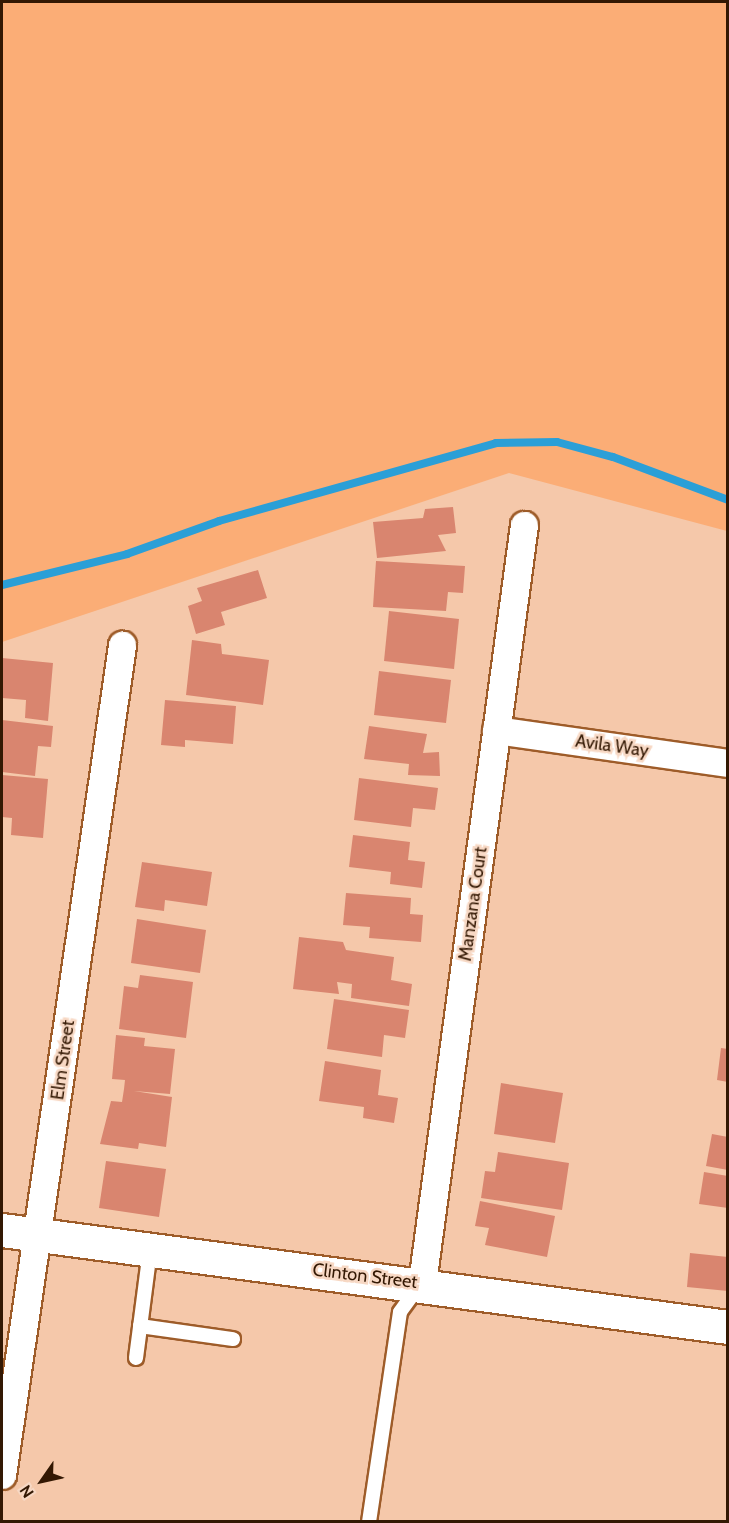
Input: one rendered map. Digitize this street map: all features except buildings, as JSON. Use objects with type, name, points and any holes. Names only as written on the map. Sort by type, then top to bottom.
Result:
[{"type":"street","name":"Manzana Court","points":[[422,1283],[524,525]]},
{"type":"street","name":"Elm Street","points":[[2,1475],[122,645]]},
{"type":"street","name":"Avila Way","points":[[496,730],[728,763]]},
{"type":"street","name":"Clinton Street","points":[[2,1230],[422,1283],[728,1327]]},
{"type":"lane","points":[[136,1358],[150,1249]]},
{"type":"lane","points":[[369,1521],[400,1312],[422,1283]]},
{"type":"lane","points":[[140,1326],[233,1339]]},
{"type":"shaded area","points":[[2,2],[727,2],[727,531],[509,473],[2,642]]},
{"type":"waterway","points":[[2,585],[127,554],[219,521],[496,443],[557,442],[613,457],[728,500]]}]
